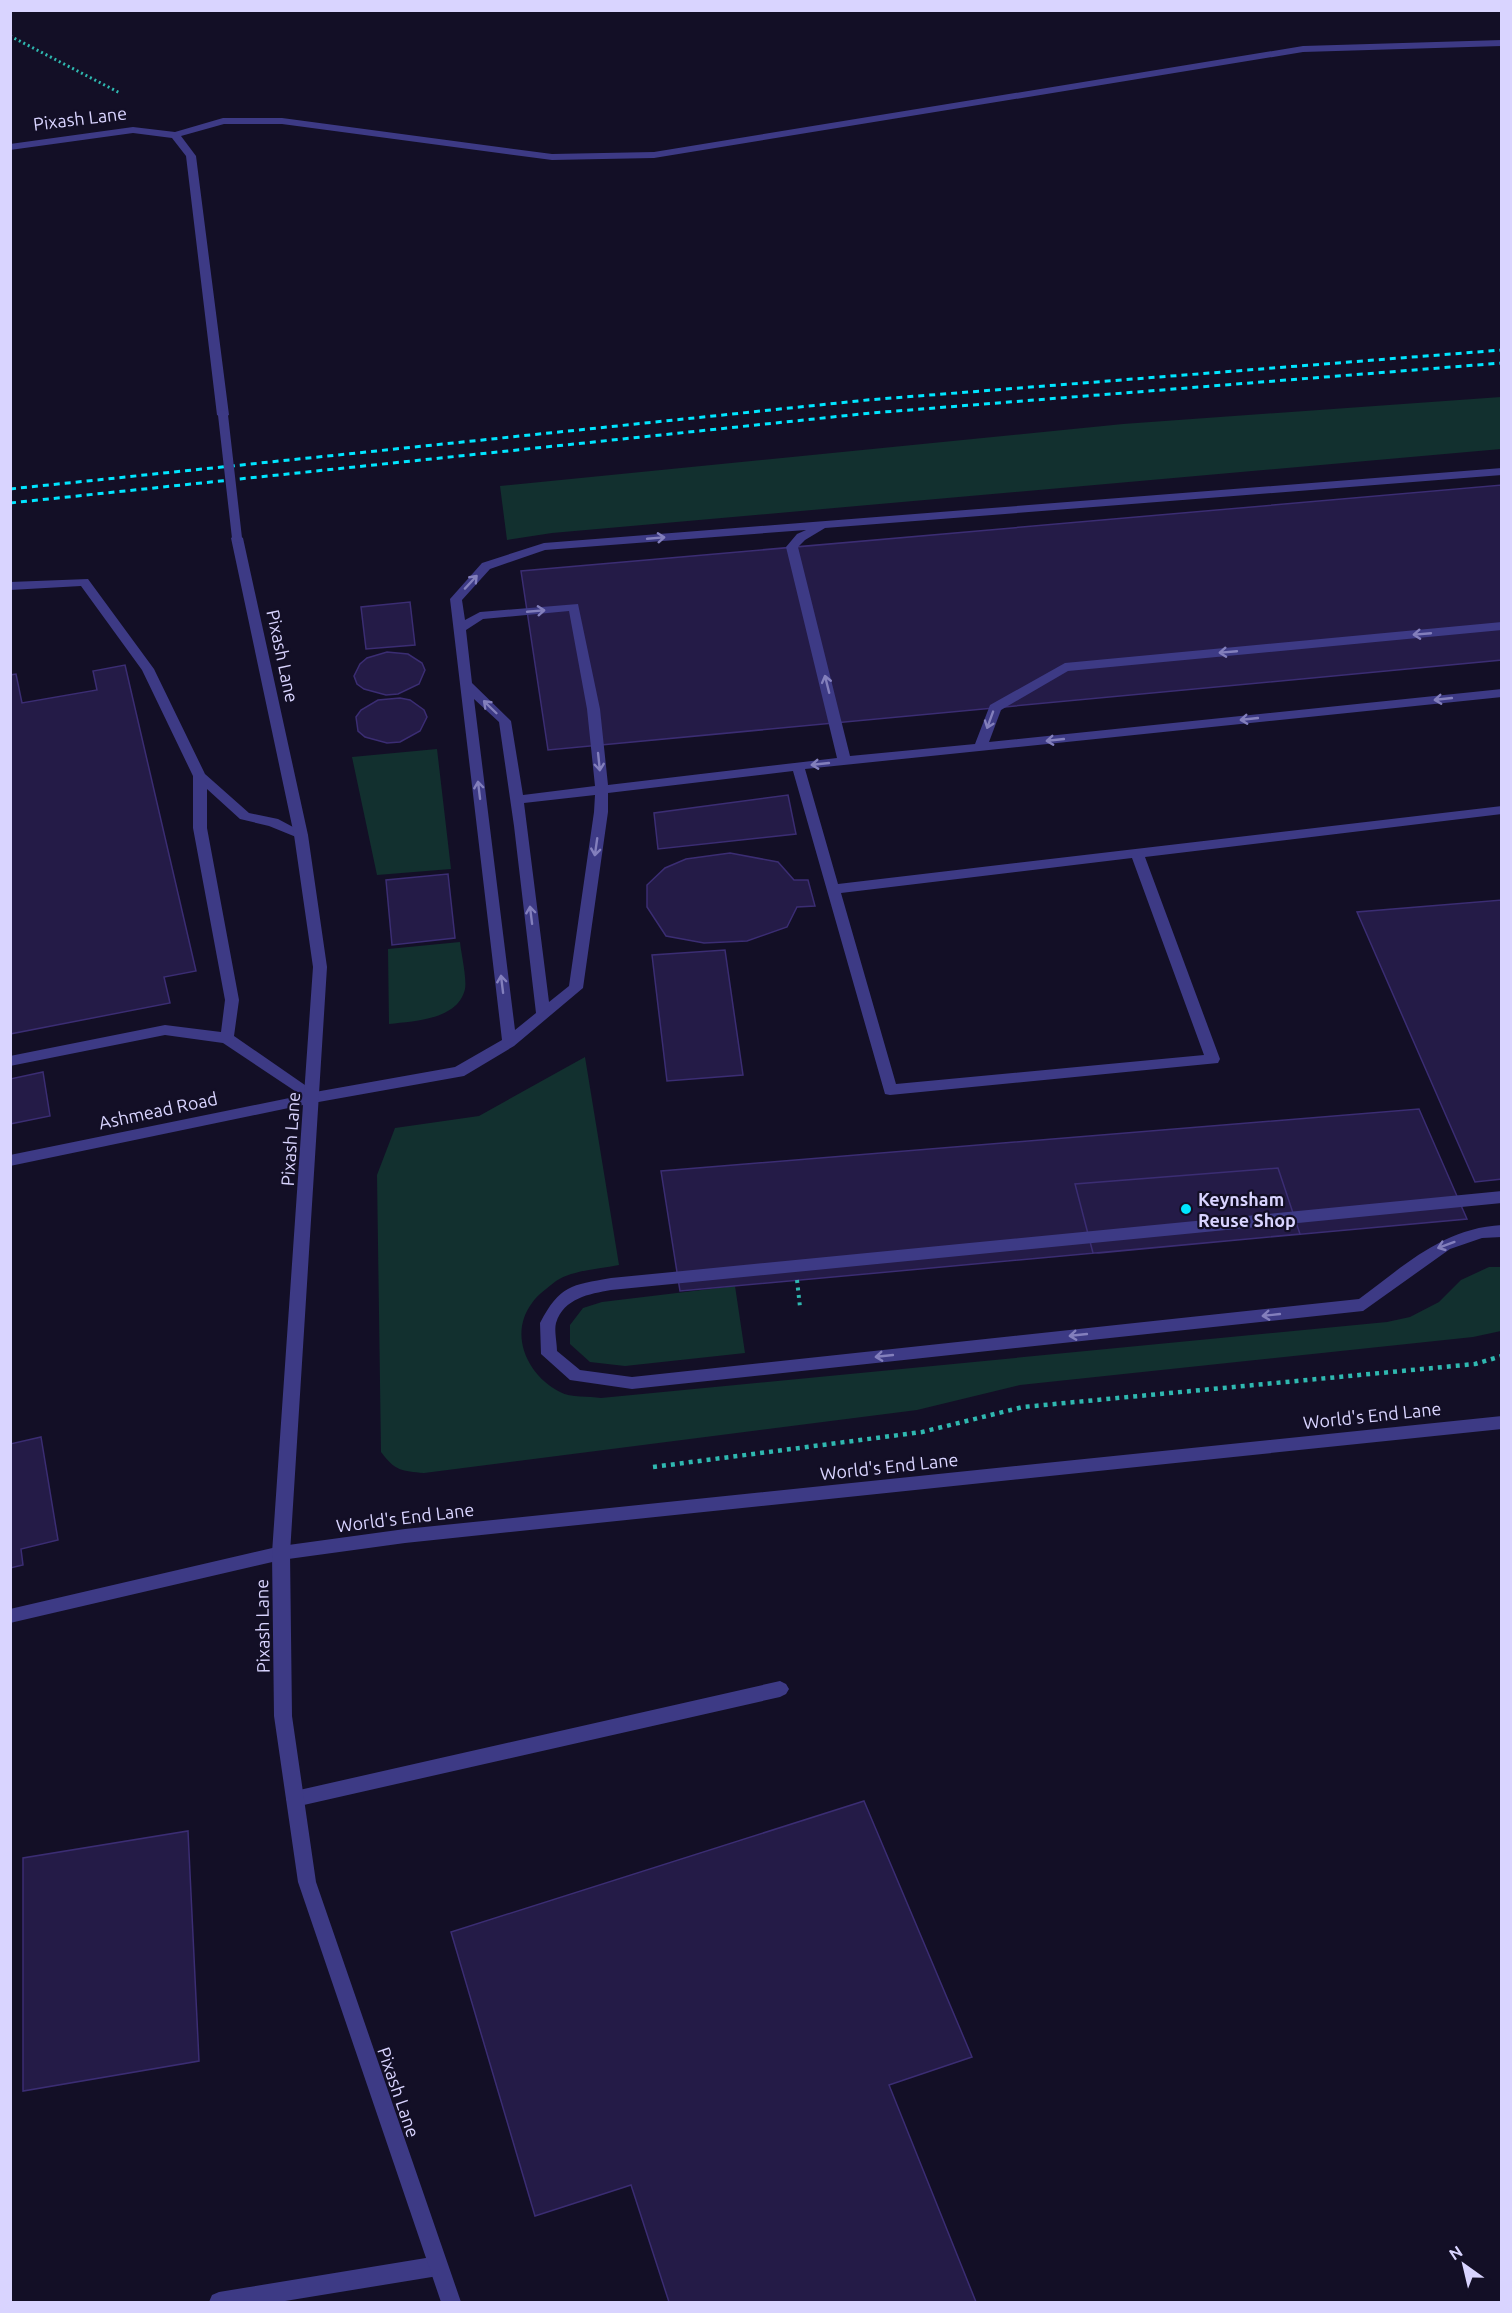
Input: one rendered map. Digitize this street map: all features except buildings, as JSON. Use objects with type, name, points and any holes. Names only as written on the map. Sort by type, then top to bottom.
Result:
[{"type":"street","points":[[176,135],[222,121],[282,121],[552,157],[654,155],[1303,49],[1502,43]]},
{"type":"street","name":"Pixash Lane","points":[[10,147],[133,130],[176,135],[191,156],[237,538],[302,835],[320,967],[281,1552],[283,1716],[308,1882],[451,2302]]},
{"type":"street","points":[[509,1042],[456,599],[486,566],[544,547],[1502,471]]},
{"type":"street","points":[[827,524],[801,537],[792,547],[845,762]]},
{"type":"street","points":[[10,586],[84,582],[148,669],[200,776],[245,816],[273,822],[302,835]]},
{"type":"street","name":"Ashmead Road","points":[[10,1161],[313,1098],[459,1072],[509,1042],[576,988],[602,812],[603,789],[574,607],[480,616],[460,628]]},
{"type":"street","points":[[980,748],[994,708],[1065,667],[1502,626]]},
{"type":"street","points":[[466,684],[505,721],[543,1014]]},
{"type":"street","points":[[516,800],[798,766],[1502,693]]},
{"type":"street","points":[[798,766],[890,1090],[1213,1059],[1137,854]]},
{"type":"street","points":[[200,776],[200,828],[232,1000],[227,1038]]},
{"type":"street","points":[[834,889],[1502,810]]},
{"type":"street","points":[[10,1061],[165,1030],[227,1038],[313,1098]]},
{"type":"street","points":[[1502,1197],[611,1284],[581,1290],[561,1301],[548,1323],[549,1354],[576,1376],[632,1383],[1363,1305],[1434,1249],[1487,1230],[1502,1231]]},
{"type":"street","name":"World's End Lane","points":[[10,1616],[281,1552],[405,1536],[1497,1420]]},
{"type":"street","points":[[295,1799],[780,1689]]},
{"type":"street","points":[[219,2302],[438,2266]]},
{"type":"path","points":[[10,36],[146,107],[176,135]]},
{"type":"path","points":[[797,1280],[800,1307]]},
{"type":"path","points":[[649,1467],[922,1432],[1023,1407],[1475,1364],[1502,1356]]},
{"type":"green space","points":[[1501,397],[1501,449],[552,533],[507,540],[500,486],[1123,424]]},
{"type":"green space","points":[[437,749],[451,869],[377,875],[352,757]]},
{"type":"green space","points":[[460,942],[465,972],[465,989],[461,999],[454,1007],[434,1017],[389,1024],[388,949]]},
{"type":"green space","points":[[585,1057],[619,1265],[563,1277],[537,1297],[525,1315],[522,1341],[525,1354],[539,1376],[564,1394],[601,1398],[1387,1322],[1410,1317],[1439,1302],[1461,1280],[1489,1267],[1501,1267],[1501,1331],[1473,1337],[1020,1385],[917,1410],[424,1473],[400,1469],[381,1452],[377,1175],[395,1128],[479,1116]]},
{"type":"green space","points":[[735,1286],[745,1353],[625,1366],[590,1362],[570,1344],[570,1325],[583,1308],[602,1302]]},
{"type":"railway","points":[[10,489],[867,400],[1502,350]]},
{"type":"railway","points":[[10,503],[871,413],[1502,363]]},
{"type":"place","name":"Keynsham Reuse Shop","points":[[1186,1209]]}]
